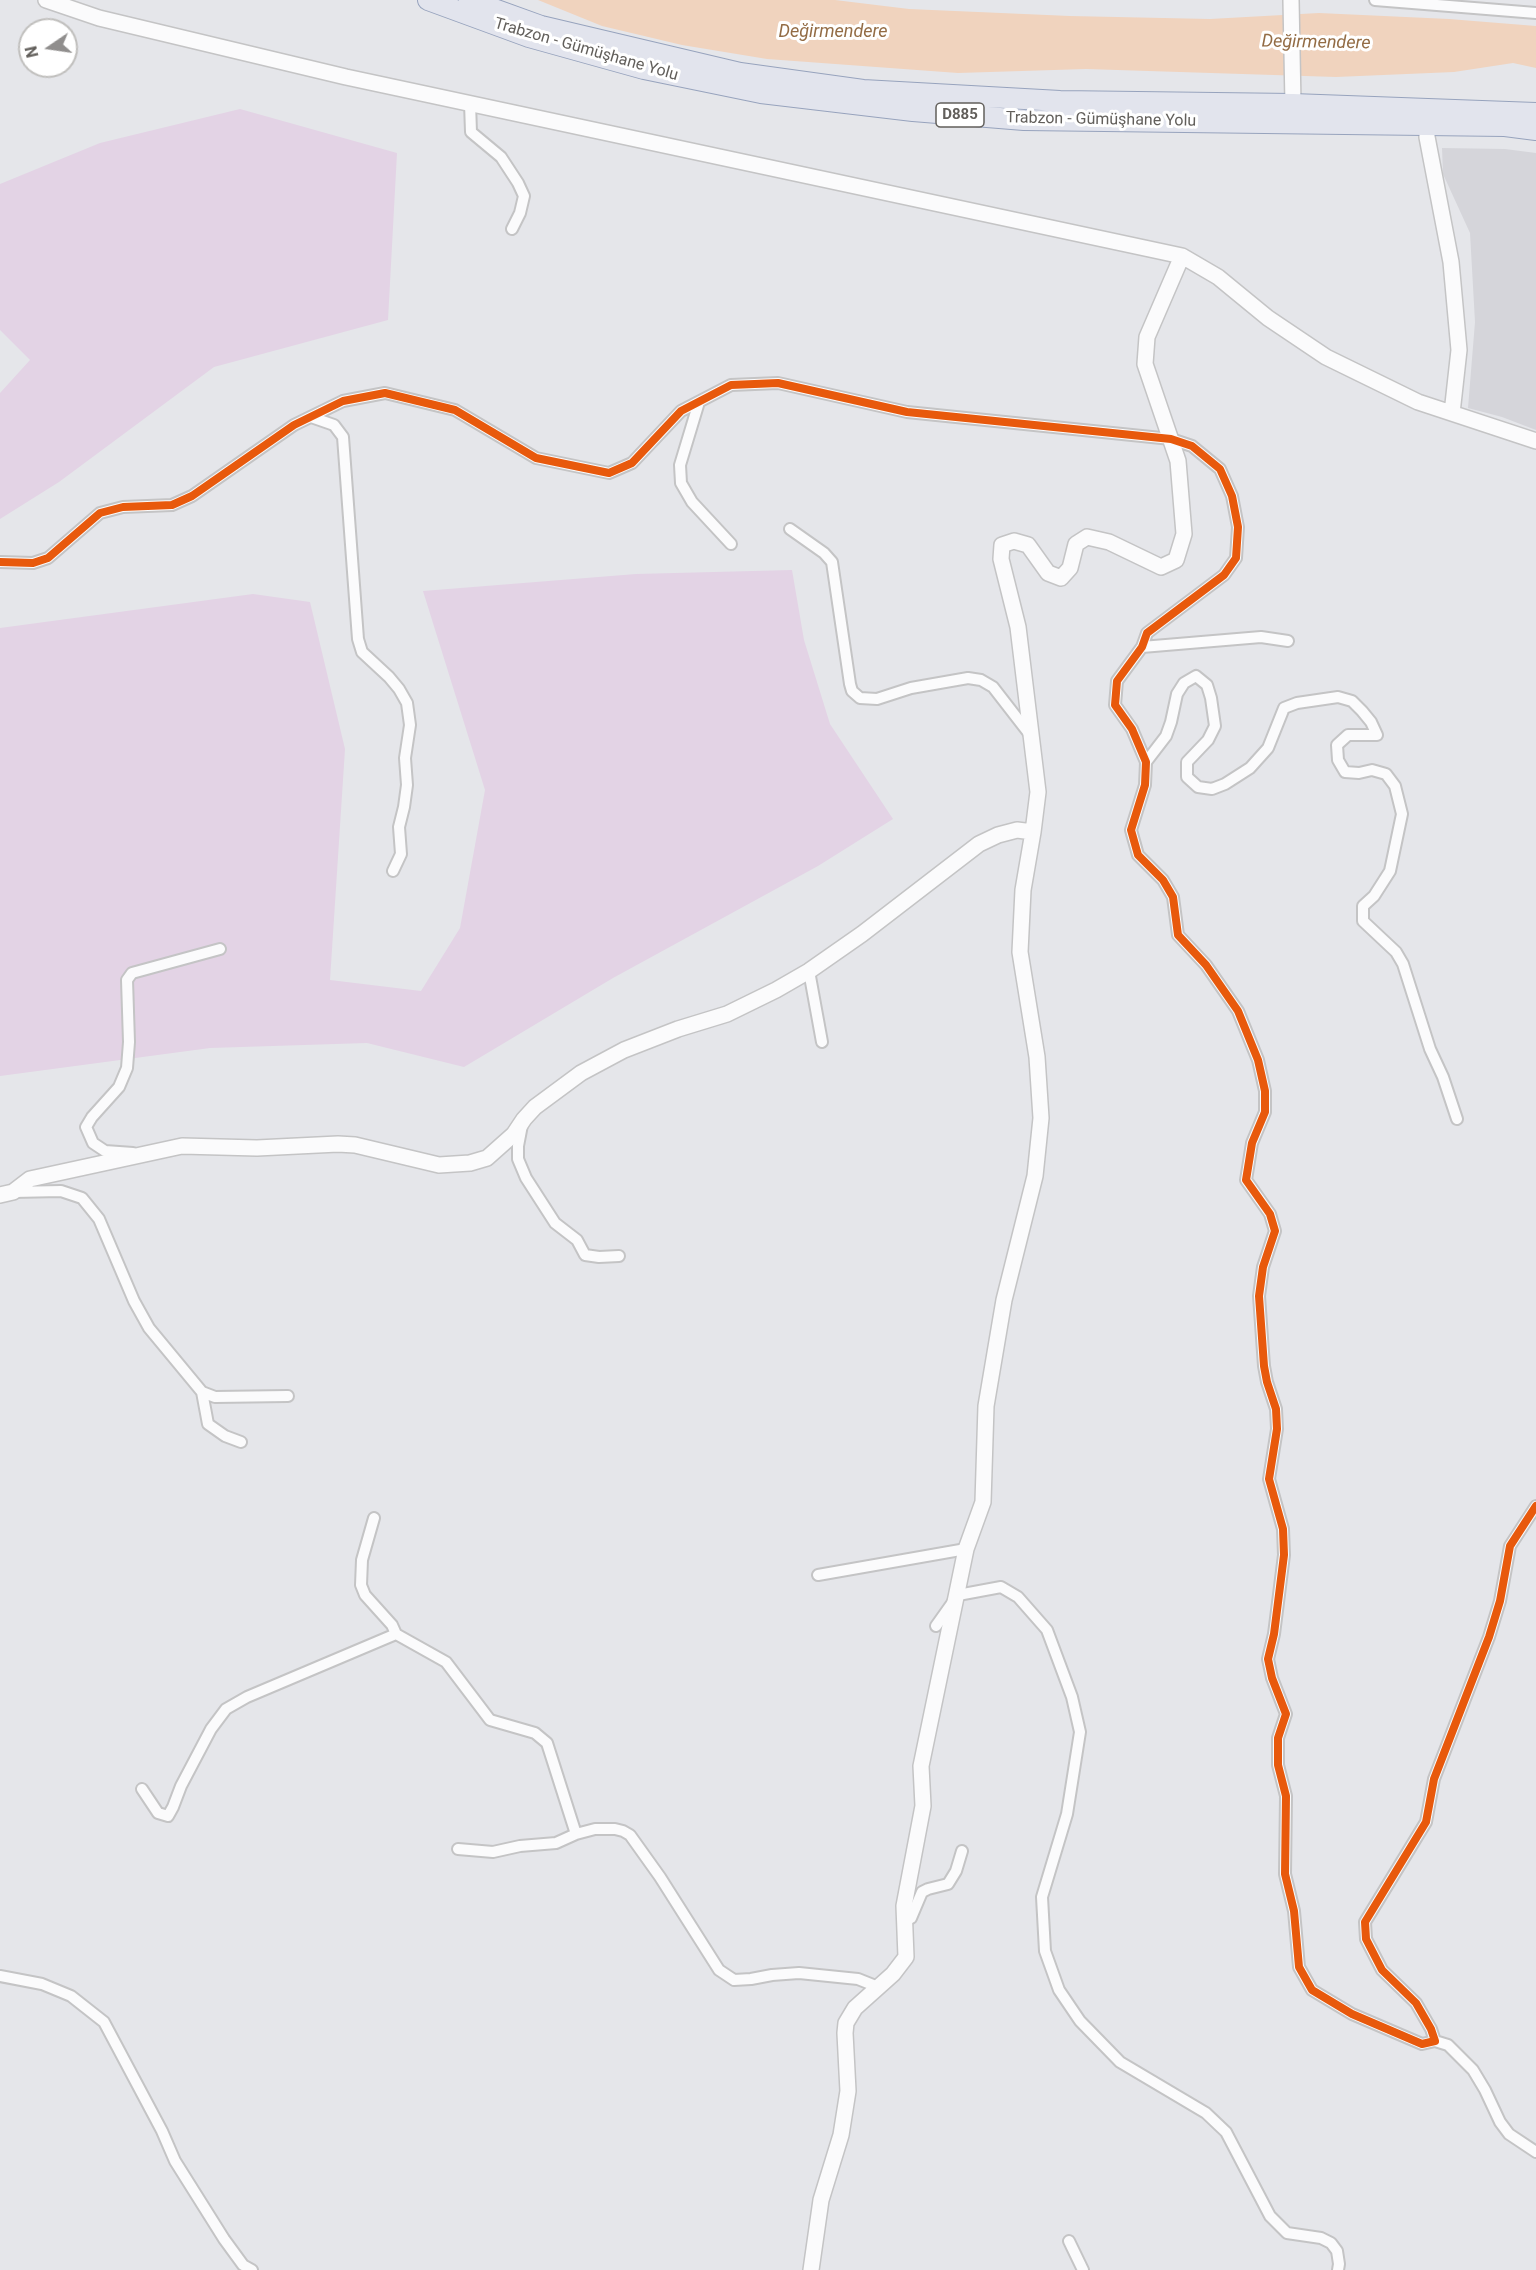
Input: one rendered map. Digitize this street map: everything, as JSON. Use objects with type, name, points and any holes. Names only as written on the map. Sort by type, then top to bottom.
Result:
[{"type":"highway","name":"Trabzon - Gümüşhane Yolu","points":[[428,0],[529,37],[644,69],[761,93],[913,111],[1024,120],[1506,126],[1536,130]]},
{"type":"highway","name":"Trabzon - Gümüşhane Yolu","points":[[469,0],[542,26],[740,73],[863,90],[1060,101],[1292,97],[1536,113]]},
{"type":"street","points":[[46,0],[99,18],[346,77],[1182,256],[1218,277],[1268,318],[1326,357],[1418,402],[1536,441]]},
{"type":"street","points":[[1375,0],[1536,13]]},
{"type":"street","points":[[1290,2],[1292,97]]},
{"type":"street","points":[[470,103],[471,132],[501,157],[524,196],[520,213],[512,229]]},
{"type":"street","points":[[1427,125],[1427,136],[1451,262],[1459,350],[1452,413]]},
{"type":"street","points":[[811,2270],[821,2200],[841,2135],[848,2091],[846,2023],[855,2008],[893,1974],[906,1957],[904,1906],[923,1806],[921,1766],[966,1549],[983,1502],[986,1406],[1004,1300],[1035,1176],[1039,1142],[1041,1118],[1037,1057],[1020,952],[1023,890],[1038,792],[1018,627],[1001,559],[1002,545],[1014,541],[1028,545],[1048,573],[1061,578],[1070,568],[1076,544],[1087,537],[1109,542],[1161,567],[1176,560],[1184,534],[1178,461],[1145,364],[1147,337],[1182,256]]},
{"type":"street","points":[[0,562],[33,563],[48,558],[100,513],[123,507],[172,505],[182,501],[294,425],[343,401],[385,393],[455,410],[536,458],[609,473],[632,463],[681,411],[731,385],[778,383],[907,412],[1171,439],[1192,446],[1220,469],[1232,495],[1238,527],[1236,558],[1224,575],[1147,633],[1142,646],[1117,681],[1115,705],[1132,729],[1146,762],[1144,785],[1131,830],[1138,855],[1163,880],[1173,897],[1178,935],[1206,965],[1238,1011],[1258,1060],[1265,1091],[1265,1112],[1252,1143],[1246,1180],[1270,1214],[1275,1231],[1263,1267],[1259,1296],[1264,1366],[1276,1408],[1277,1429],[1269,1479],[1283,1529],[1284,1555],[1274,1634],[1268,1659],[1272,1678],[1286,1714],[1278,1738],[1278,1765],[1286,1796],[1285,1874],[1294,1911],[1299,1967],[1312,1990],[1352,2014],[1422,2044],[1435,2041],[1449,2045],[1478,2076],[1500,2122],[1509,2134],[1536,2152]]},
{"type":"street","points":[[699,402],[680,465],[681,483],[692,502],[731,544]]},
{"type":"street","points":[[312,417],[334,425],[343,437],[358,639],[362,652],[399,688],[407,703],[410,725],[405,758],[407,785],[399,826],[401,854],[393,871]]},
{"type":"street","points":[[790,529],[824,553],[832,562],[850,684],[852,691],[860,698],[877,699],[910,688],[968,678],[981,680],[993,687],[1031,737]]},
{"type":"street","points":[[1142,646],[1261,637],[1288,641]]},
{"type":"street","points":[[1146,762],[1166,736],[1177,694],[1184,683],[1196,676],[1207,685],[1215,726],[1208,740],[1187,762],[1187,777],[1198,787],[1212,789],[1225,784],[1250,768],[1268,748],[1284,708],[1297,703],[1338,698],[1352,701],[1362,711],[1371,722],[1377,735],[1348,735],[1337,745],[1338,760],[1345,772],[1359,773],[1372,770],[1386,774],[1395,786],[1402,814],[1390,871],[1374,896],[1363,906],[1363,921],[1396,952],[1403,964],[1430,1049],[1443,1077],[1457,1119]]},
{"type":"street","points":[[6,1193],[30,1179],[182,1146],[257,1148],[355,1145],[439,1165],[454,1165],[487,1158],[514,1134],[536,1107],[565,1083],[624,1050],[669,1032],[726,1014],[776,990],[809,971],[880,922],[979,844],[1007,832],[1017,830],[1033,832]]},
{"type":"street","points":[[142,1154],[105,1151],[93,1143],[86,1127],[119,1087],[127,1068],[129,1042],[127,980],[132,973],[220,950]]},
{"type":"street","points":[[809,971],[822,1042]]},
{"type":"street","points":[[524,1119],[518,1146],[518,1159],[526,1178],[555,1223],[577,1240],[585,1255],[619,1256]]},
{"type":"street","points":[[6,1193],[61,1191],[82,1198],[99,1219],[134,1301],[149,1328],[202,1392],[214,1397],[288,1396]]},
{"type":"street","points":[[202,1392],[208,1424],[225,1436],[241,1442]]},
{"type":"street","points":[[1435,2041],[1431,2029],[1416,2004],[1382,1970],[1366,1939],[1365,1922],[1426,1822],[1434,1779],[1489,1636],[1500,1601],[1510,1546],[1536,1506]]},
{"type":"street","points":[[374,1518],[362,1560],[361,1585],[364,1595],[392,1625],[396,1634],[446,1662],[490,1720],[535,1733],[547,1743],[576,1834]]},
{"type":"street","points":[[818,1575],[966,1549]]},
{"type":"street","points":[[936,1626],[958,1595],[1001,1587],[1018,1597],[1047,1630],[1072,1697],[1080,1732],[1066,1814],[1042,1897],[1045,1951],[1059,1990],[1080,2021],[1120,2062],[1206,2113],[1226,2132],[1270,2216],[1287,2232],[1321,2238],[1331,2243],[1337,2251],[1338,2270]]},
{"type":"street","points":[[142,1789],[158,1813],[168,1816],[211,1729],[226,1709],[247,1697],[396,1634]]},
{"type":"street","points":[[458,1849],[493,1852],[514,1847],[556,1843],[595,1829],[615,1829],[630,1835],[660,1877],[719,1970],[734,1980],[799,1973],[858,1979],[878,1987]]},
{"type":"street","points":[[904,1922],[910,1918],[922,1892],[948,1884],[956,1871],[962,1851]]},
{"type":"street","points":[[0,1976],[42,1984],[71,1996],[104,2022],[175,2161],[224,2240],[243,2265],[252,2270]]},
{"type":"street","points":[[1068,2241],[1083,2270]]},
{"type":"shaded area","points":[[240,109],[397,153],[388,320],[214,367],[59,482],[0,519],[0,393],[30,360],[0,330],[0,184],[100,143]]},
{"type":"shaded area","points":[[1442,148],[1505,149],[1536,153],[1536,430],[1502,417],[1468,408],[1475,322],[1470,233],[1443,174]]},
{"type":"shaded area","points":[[792,570],[804,640],[830,724],[893,819],[818,866],[613,978],[464,1067],[367,1043],[210,1048],[0,1076],[0,628],[253,594],[310,602],[345,749],[330,980],[421,991],[460,928],[485,790],[423,591],[636,574]]},
{"type":"water","name":"Değirmendere","points":[[538,0],[835,0],[909,9],[1070,16],[1210,19],[1319,13],[1449,19],[1536,26],[1536,68],[1513,63],[1454,72],[1336,77],[1086,69],[958,73],[767,59],[682,45],[602,26]]},
{"type":"cycle path","points":[[0,562],[33,563],[48,558],[100,513],[123,507],[172,505],[192,496],[294,425],[343,401],[385,393],[455,410],[536,458],[609,473],[632,463],[681,411],[731,385],[778,383],[907,412],[1171,439],[1192,446],[1220,469],[1232,496],[1238,527],[1236,558],[1224,575],[1147,633],[1142,647],[1117,681],[1115,705],[1132,729],[1146,762],[1145,785],[1131,830],[1138,855],[1163,880],[1173,897],[1178,935],[1206,965],[1238,1011],[1258,1060],[1265,1091],[1265,1112],[1252,1143],[1246,1180],[1270,1214],[1275,1231],[1263,1267],[1259,1296],[1264,1366],[1276,1409],[1277,1429],[1269,1479],[1283,1529],[1284,1555],[1274,1634],[1268,1659],[1272,1678],[1286,1714],[1278,1738],[1278,1765],[1286,1796],[1285,1874],[1294,1911],[1299,1967],[1312,1990],[1352,2014],[1422,2044],[1435,2041],[1431,2029],[1416,2003],[1382,1970],[1366,1939],[1365,1922],[1426,1822],[1434,1779],[1489,1637],[1500,1601],[1510,1546],[1536,1506]]}]
